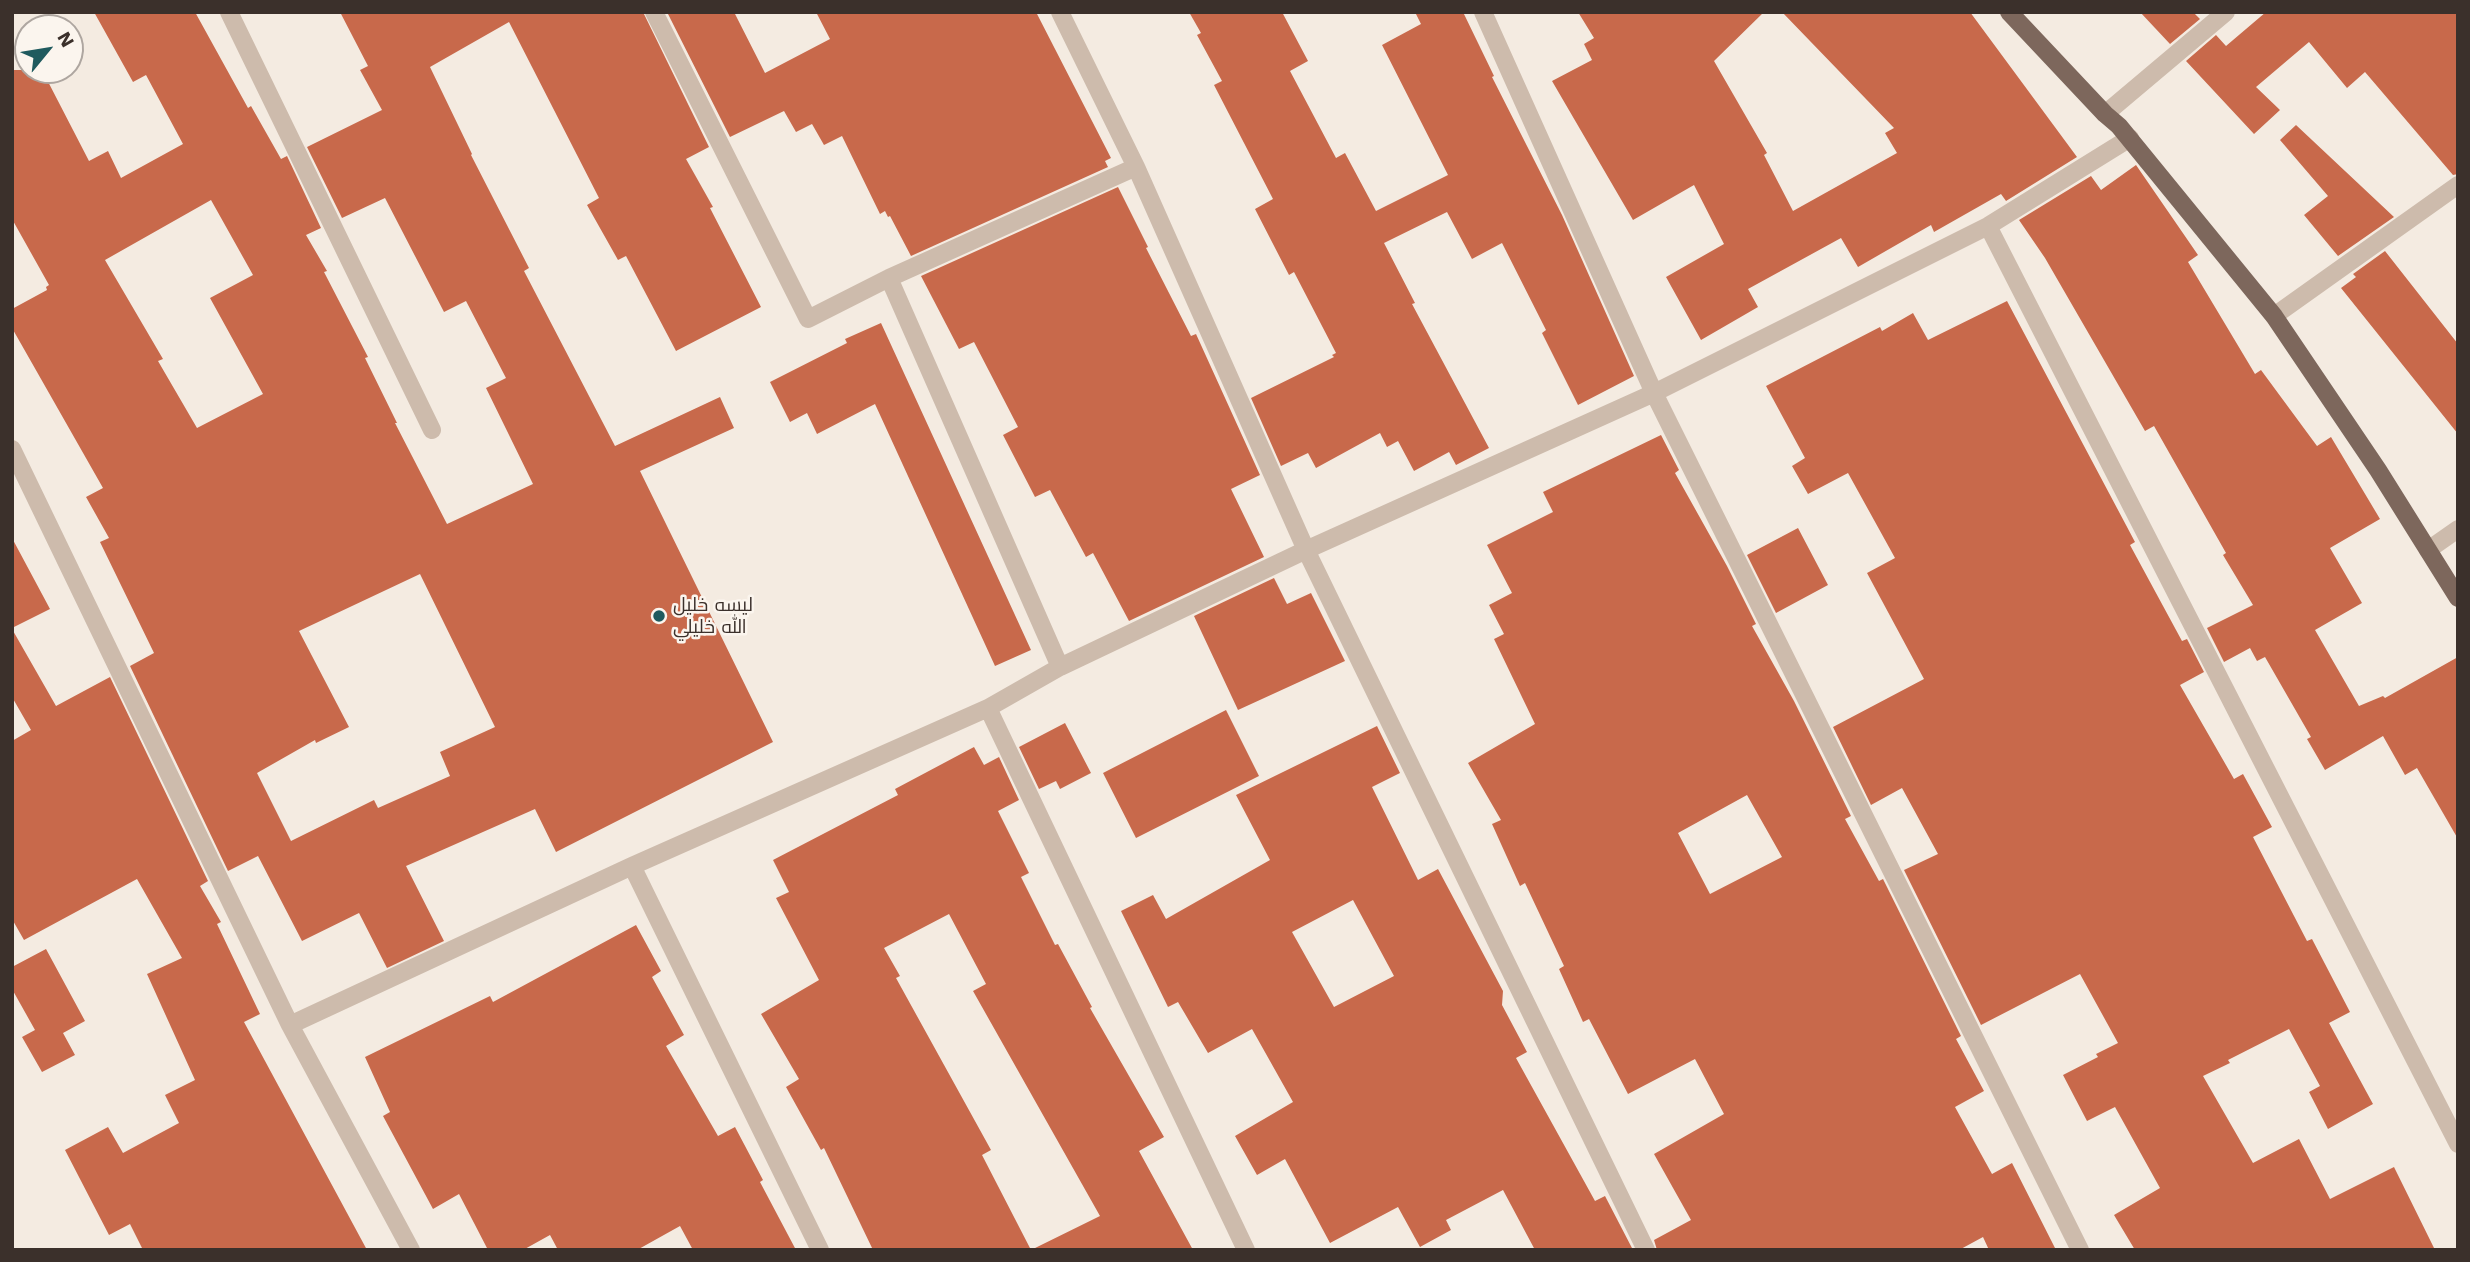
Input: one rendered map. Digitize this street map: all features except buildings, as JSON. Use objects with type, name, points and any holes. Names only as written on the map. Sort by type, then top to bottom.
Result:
[{"type":"main road","points":[[2009,12],[2130,138],[2274,316],[2378,470],[2458,598]]},
{"type":"street","points":[[229,12],[432,430]]},
{"type":"street","points":[[654,12],[808,319],[890,278],[1136,167]]},
{"type":"street","points":[[1060,12],[1136,167],[1306,550],[1646,1250]]},
{"type":"street","points":[[1483,12],[1654,393],[2080,1250]]},
{"type":"street","points":[[2105,114],[2226,12]]},
{"type":"street","points":[[290,1025],[632,866],[988,709],[1060,667],[1306,550],[1654,393],[1987,226],[2130,138]]},
{"type":"street","points":[[2274,316],[2458,185]]},
{"type":"street","points":[[1987,226],[2458,1144]]},
{"type":"street","points":[[890,278],[1060,667]]},
{"type":"street","points":[[12,449],[290,1025],[411,1250]]},
{"type":"street","points":[[2428,550],[2458,529]]},
{"type":"street","points":[[988,709],[1246,1250]]},
{"type":"street","points":[[632,866],[820,1250]]},
{"type":"place","name":"ليسه خليل الله خليلي","points":[[659,616]]}]
